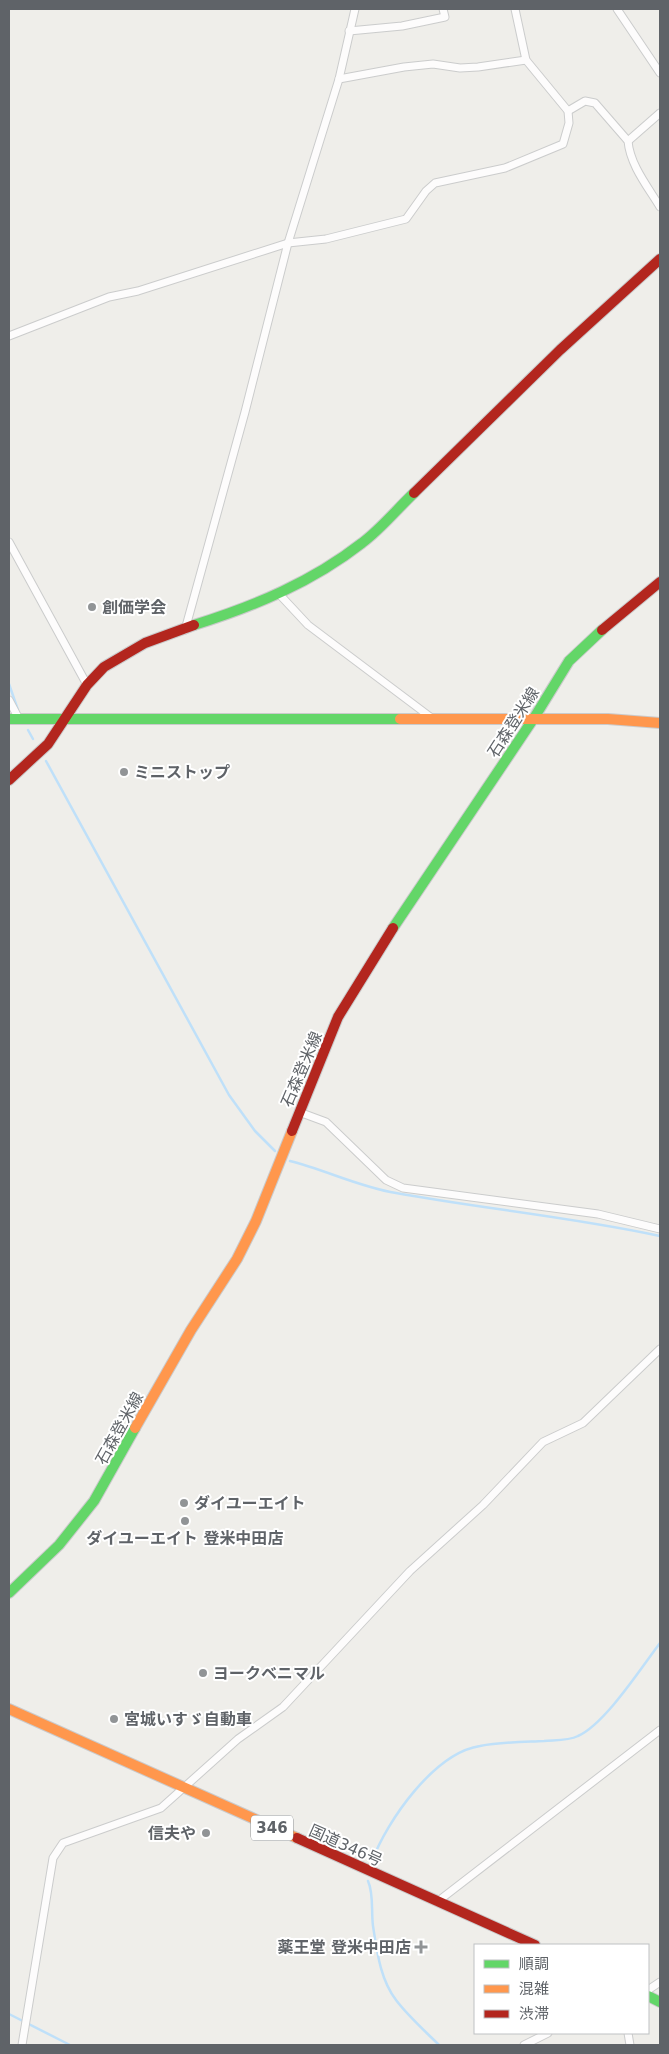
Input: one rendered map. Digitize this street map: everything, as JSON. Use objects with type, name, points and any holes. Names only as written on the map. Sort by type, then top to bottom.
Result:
[{"type":"main road","points":[[9,780],[43,750],[66,719],[86,683],[103,668],[127,652],[280,595],[329,567],[364,542],[560,350],[660,258]]},
{"type":"main road","name":"石森登米線","points":[[9,1593],[72,1532],[105,1483],[187,1338],[245,1244],[347,1001],[412,898],[534,718],[569,661],[605,627],[660,582]]},
{"type":"main road","points":[[14,719],[608,718],[660,723]]},
{"type":"main road","name":"国道346号","points":[[9,1709],[533,1944]]},
{"type":"street","points":[[185,630],[245,412],[288,243],[339,79],[354,9]]},
{"type":"street","points":[[349,31],[402,26],[445,17],[443,9]]},
{"type":"street","points":[[9,336],[69,311],[288,243],[361,231],[406,219],[426,191],[435,183],[505,168],[563,144],[569,123],[568,111],[526,60],[515,9]]},
{"type":"street","points":[[617,9],[660,73]]},
{"type":"street","points":[[339,79],[404,67],[433,64],[460,68],[526,60]]},
{"type":"street","points":[[568,111],[585,101],[595,103],[628,141],[636,166],[660,207]]},
{"type":"street","points":[[628,141],[660,113]]},
{"type":"street","points":[[9,542],[86,683]]},
{"type":"street","points":[[280,595],[308,625],[434,719]]},
{"type":"street","points":[[9,700],[14,719]]},
{"type":"street","points":[[299,1112],[326,1122],[386,1180],[403,1188],[598,1214],[660,1229]]},
{"type":"street","points":[[22,2045],[53,1858],[63,1843],[161,1808],[182,1787],[238,1739],[282,1707],[410,1571],[482,1505],[543,1442],[583,1424],[660,1349]]},
{"type":"street","points":[[437,1902],[660,1730]]},
{"type":"street","points":[[649,1989],[660,1982]]},
{"type":"street","points":[[524,2045],[546,2034]]},
{"type":"waterway","points":[[9,684],[18,710]]},
{"type":"waterway","points":[[28,730],[33,739]]},
{"type":"waterway","points":[[46,761],[229,1095],[255,1131],[275,1151]]},
{"type":"waterway","points":[[290,1161],[382,1190],[627,1229],[660,1236]]},
{"type":"waterway","points":[[372,1861],[389,1827],[414,1791],[446,1761],[463,1751],[480,1746],[561,1740],[578,1736],[600,1720],[611,1708],[660,1643]]},
{"type":"waterway","points":[[368,1881],[371,1892],[372,1921],[376,1945],[386,1983],[411,2018],[439,2045]]},
{"type":"waterway","points":[[9,2014],[70,2045]]},
{"type":"traffic: fast","points":[[194,625],[261,601],[323,570],[369,537],[414,493]]},
{"type":"traffic: fast","points":[[393,928],[534,718],[569,661],[602,630]]},
{"type":"traffic: fast","points":[[9,719],[400,719]]},
{"type":"traffic: fast","points":[[9,1593],[59,1545],[94,1501],[135,1428]]},
{"type":"traffic: fast","points":[[649,1996],[660,2002]]},
{"type":"traffic: slow","points":[[400,719],[608,719],[660,723]]},
{"type":"traffic: slow","points":[[135,1428],[191,1330],[237,1259],[256,1221],[292,1131]]},
{"type":"traffic: slow","points":[[9,1709],[297,1838]]},
{"type":"traffic: jam","points":[[414,493],[560,350],[660,259]]},
{"type":"traffic: jam","points":[[602,630],[660,582]]},
{"type":"traffic: jam","points":[[9,780],[48,744],[87,685],[104,667],[145,643],[194,625]]},
{"type":"traffic: jam","points":[[292,1131],[338,1017],[393,928]]},
{"type":"traffic: jam","points":[[297,1838],[533,1944]]},
{"type":"place","name":"創価学会","points":[[92,607]]},
{"type":"place","name":"ミニストップ","points":[[124,772]]},
{"type":"place","name":"ダイユーエイト","points":[[184,1503]]},
{"type":"place","name":"ダイユーエイト 登米中田店","points":[[185,1521]]},
{"type":"place","name":"ヨークベニマル","points":[[203,1673]]},
{"type":"place","name":"宮城いすゞ自動車","points":[[114,1719]]},
{"type":"place","name":"信夫や","points":[[206,1833]]},
{"type":"place","name":"薬王堂 登米中田店","points":[[421,1947]]}]
